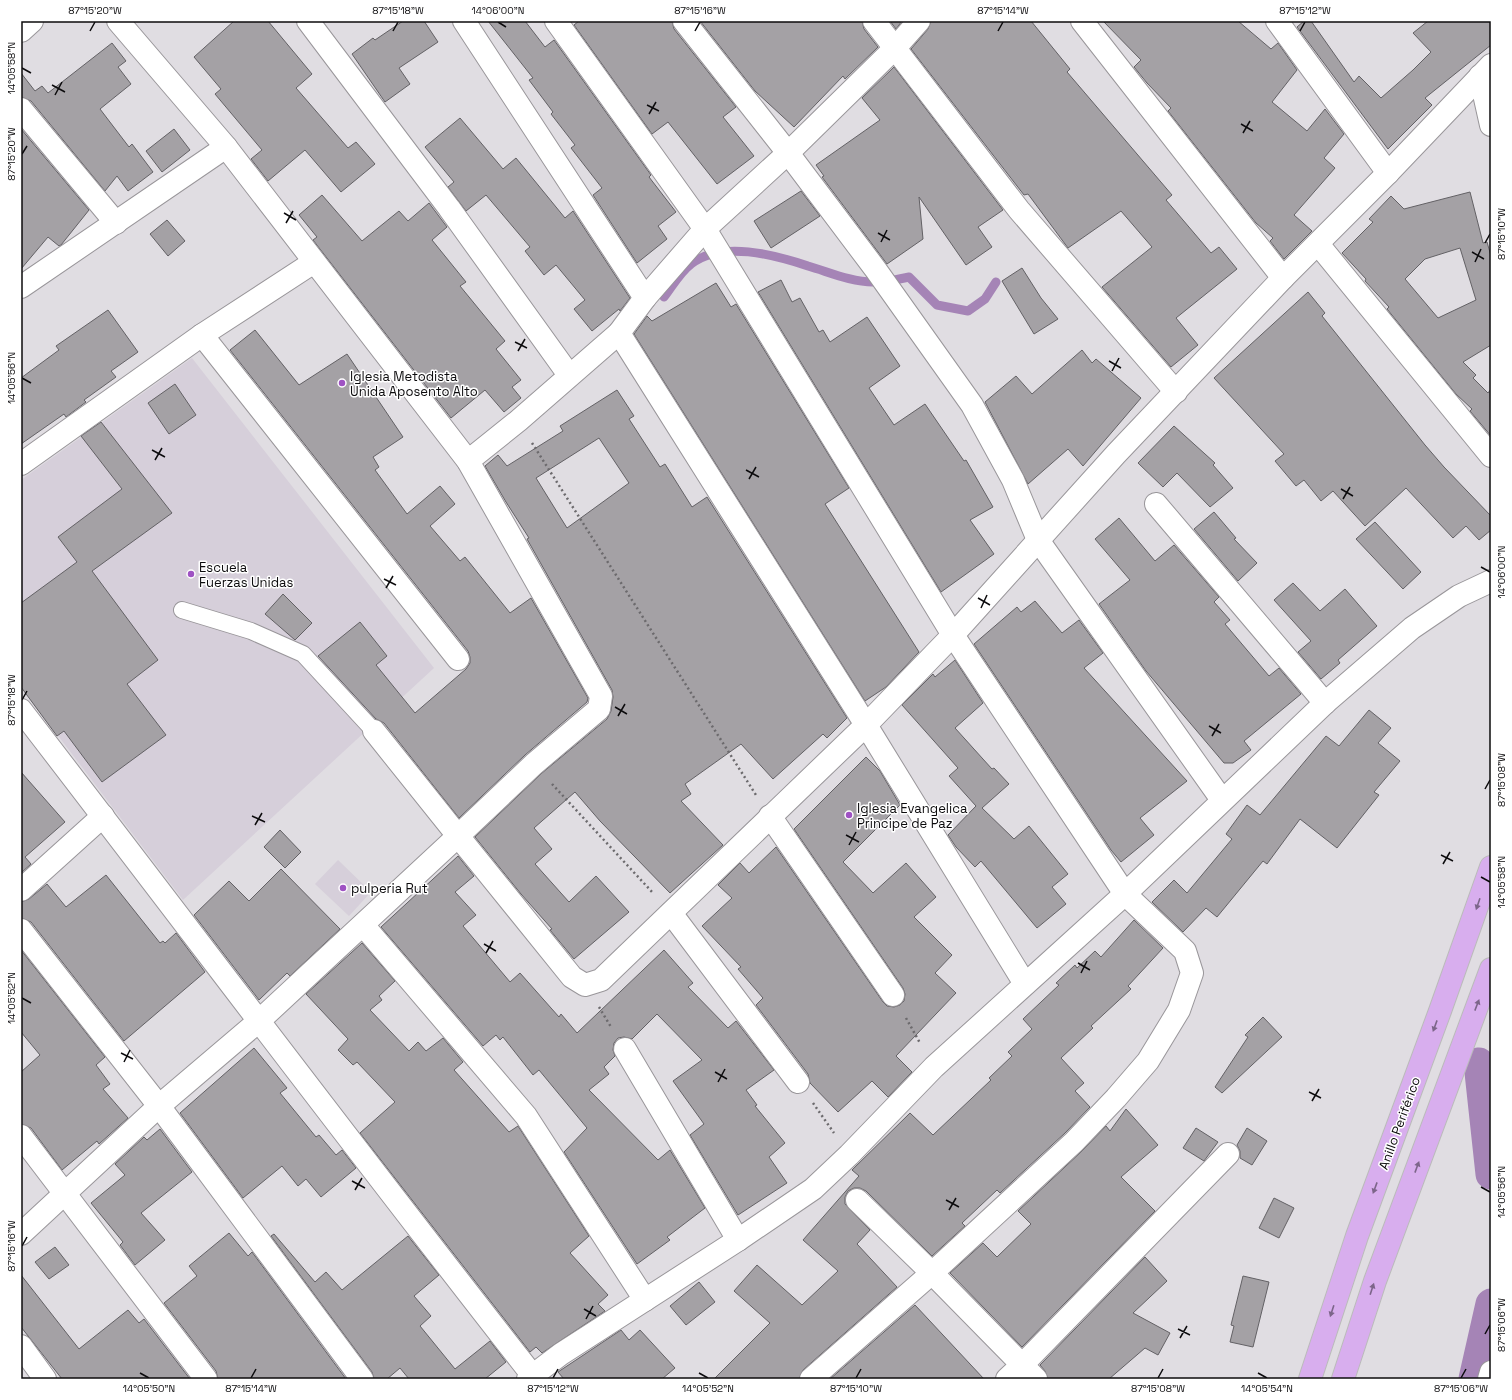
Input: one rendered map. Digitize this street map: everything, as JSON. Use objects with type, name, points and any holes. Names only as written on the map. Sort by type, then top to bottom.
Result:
[{"type":"highway","name":"Anillo Periférico","points":[[1310,1379],[1357,1236],[1440,1011],[1491,867]]},
{"type":"highway","points":[[1343,1379],[1375,1281],[1491,969]]},
{"type":"street","points":[[21,31],[32,21]]},
{"type":"street","points":[[21,1234],[66,1194],[159,1106],[260,1020],[534,764],[599,709],[601,696],[468,461],[226,148],[118,21]]},
{"type":"street","points":[[308,21],[449,208],[569,376]]},
{"type":"street","points":[[464,21],[645,298]]},
{"type":"street","points":[[556,21],[708,234],[953,635],[1125,894],[1185,951],[1192,973],[1180,1010],[1148,1061],[1116,1098],[1074,1142],[932,1273],[811,1379]]},
{"type":"street","points":[[684,21],[788,153],[876,270],[972,405],[1013,480],[1038,540],[1222,800]]},
{"type":"street","points":[[874,21],[1019,210],[1176,392]]},
{"type":"street","points":[[468,461],[518,421],[619,333],[645,298],[788,153],[895,48],[919,21]]},
{"type":"street","points":[[1082,21],[1283,278]]},
{"type":"street","points":[[1277,21],[1388,173]]},
{"type":"street","points":[[374,731],[572,977],[585,985],[601,980],[866,725],[953,635],[1116,454],[1283,278],[1388,173],[1485,70]]},
{"type":"street","points":[[1485,70],[1491,125]]},
{"type":"street","points":[[21,109],[116,223]]},
{"type":"street","points":[[21,287],[226,148]]},
{"type":"street","points":[[1318,244],[1491,456]]},
{"type":"street","points":[[21,464],[202,335],[314,262]]},
{"type":"street","points":[[619,333],[866,725],[1025,984]]},
{"type":"street","points":[[202,335],[458,658]]},
{"type":"street","points":[[1156,504],[1325,703]]},
{"type":"street","points":[[21,710],[260,1020],[530,1377],[561,1354],[738,1240],[813,1189],[849,1155],[934,1067],[1125,894],[1325,703],[1412,628],[1459,596],[1491,581]]},
{"type":"street","points":[[21,890],[103,816]]},
{"type":"street","points":[[770,816],[893,995]]},
{"type":"street","points":[[671,913],[798,1082]]},
{"type":"street","points":[[363,925],[526,1116],[645,1300]]},
{"type":"street","points":[[21,930],[159,1106],[362,1379]]},
{"type":"street","points":[[625,1049],[738,1240]]},
{"type":"street","points":[[21,1136],[206,1379]]},
{"type":"street","points":[[1007,1379],[1030,1372],[1228,1154]]},
{"type":"street","points":[[857,1200],[1030,1372]]},
{"type":"street","points":[[21,1346],[45,1379]]},
{"type":"street","points":[[1489,1379],[1491,1372]]},
{"type":"lane","points":[[182,610],[251,630],[303,654],[374,731]]},
{"type":"path","points":[[518,421],[770,816]]},
{"type":"path","points":[[534,764],[671,913]]},
{"type":"path","points":[[585,985],[625,1049]]},
{"type":"path","points":[[893,995],[934,1067]]},
{"type":"path","points":[[798,1082],[849,1155]]},
{"type":"shaded area","name":"Escuela Fuerzas Unidas","points":[[192,358],[434,668],[183,900],[21,687],[21,480]]},
{"type":"shaded area","name":"pulperia Rut","points":[[338,860],[371,892],[349,916],[315,884]]},
{"type":"building","points":[[234,21],[268,21],[312,74],[296,88],[348,148],[356,142],[375,164],[341,192],[305,150],[268,181],[251,159],[262,150],[215,94],[221,89],[194,57]]},
{"type":"building","points":[[403,21],[424,21],[438,42],[399,68],[410,84],[385,102],[352,54],[373,38],[375,40]]},
{"type":"building","points":[[488,21],[525,21],[545,47],[554,40],[651,175],[649,177],[676,212],[658,226],[667,239],[637,263],[593,195],[602,188],[571,148],[575,145],[551,114],[553,112],[529,80],[533,78]]},
{"type":"building","points":[[579,21],[672,21],[674,29],[736,107],[723,117],[754,156],[717,184],[668,122],[652,134],[574,25]]},
{"type":"building","points":[[700,21],[862,21],[864,29],[878,47],[845,79],[843,76],[794,127],[755,91]]},
{"type":"building","points":[[890,21],[902,21],[896,29]]},
{"type":"building","points":[[931,21],[1031,21],[1070,69],[1067,72],[1172,195],[1166,200],[1211,253],[1219,247],[1237,269],[1176,318],[1198,345],[1171,367],[1102,287],[1152,247],[1121,211],[1068,248],[1028,194],[1024,195],[911,49],[928,29]]},
{"type":"building","points":[[1103,21],[1238,21],[1271,49],[1278,43],[1297,70],[1272,102],[1307,131],[1325,109],[1344,134],[1324,158],[1335,168],[1294,215],[1312,231],[1284,259],[1270,241],[1273,238],[1256,223],[1168,111],[1171,108],[1134,67],[1141,60]]},
{"type":"building","points":[[1304,21],[1311,21],[1354,82],[1359,76],[1381,98],[1431,52],[1413,33],[1428,21],[1491,21],[1491,45],[1425,98],[1432,105],[1388,149],[1297,27]]},
{"type":"building","points":[[112,43],[126,61],[118,67],[131,84],[100,109],[129,147],[132,144],[153,172],[128,191],[117,176],[105,191],[31,101],[21,97],[21,73],[35,91],[42,86],[48,93]]},
{"type":"building","points":[[894,67],[1003,210],[978,227],[992,247],[966,265],[919,197],[923,239],[887,264],[822,177],[824,176],[816,165],[880,120],[862,98]]},
{"type":"building","points":[[460,118],[503,169],[516,158],[565,218],[573,211],[630,298],[620,311],[619,309],[592,331],[574,309],[585,300],[556,265],[544,275],[525,251],[530,247],[486,195],[466,211],[448,187],[454,182],[425,147]]},
{"type":"building","points":[[21,129],[89,210],[61,245],[59,246],[48,237],[21,269]]},
{"type":"building","points":[[174,129],[190,150],[162,172],[146,151]]},
{"type":"building","points":[[801,191],[820,216],[771,248],[754,221]]},
{"type":"building","points":[[1470,192],[1483,243],[1487,242],[1491,256],[1491,345],[1463,362],[1476,375],[1473,378],[1488,393],[1491,389],[1491,436],[1470,411],[1472,409],[1456,394],[1387,309],[1389,307],[1342,253],[1373,222],[1369,219],[1391,196],[1404,209]],"holes":[[[1460,248],[1476,300],[1438,318],[1405,279],[1425,259]]]},
{"type":"building","points":[[322,195],[362,241],[399,211],[408,221],[429,203],[447,227],[432,240],[466,282],[460,286],[505,341],[496,349],[521,380],[512,387],[521,398],[504,412],[485,390],[451,418],[313,240],[317,237],[299,215]]},
{"type":"building","points":[[167,220],[185,241],[168,256],[150,234]]},
{"type":"building","points":[[1022,268],[1041,298],[1058,319],[1034,334],[1002,281]]},
{"type":"building","points":[[781,280],[792,302],[800,298],[819,332],[823,330],[830,342],[867,317],[900,366],[869,388],[894,425],[925,404],[964,461],[966,460],[993,507],[970,520],[994,554],[941,592],[758,292]]},
{"type":"building","points":[[716,283],[731,307],[736,304],[849,488],[825,504],[919,652],[886,687],[865,701],[634,334],[647,316],[652,321]]},
{"type":"building","points":[[1308,292],[1325,313],[1322,316],[1425,445],[1491,516],[1491,530],[1479,540],[1466,526],[1453,538],[1406,488],[1365,526],[1333,491],[1321,501],[1304,480],[1296,486],[1275,461],[1284,454],[1214,378]]},
{"type":"building","points":[[108,310],[138,352],[111,371],[116,377],[84,400],[86,402],[66,417],[64,414],[21,444],[21,378],[59,350],[56,346]]},
{"type":"building","points":[[255,330],[299,385],[347,354],[403,437],[373,457],[379,467],[375,470],[407,514],[440,486],[455,504],[430,526],[460,561],[465,557],[510,613],[531,598],[588,698],[587,702],[525,755],[459,818],[384,723],[376,719],[318,656],[360,622],[387,656],[376,665],[415,713],[466,669],[470,663],[468,651],[230,350]]},
{"type":"building","points":[[1082,350],[1092,363],[1096,359],[1141,398],[1083,466],[1068,449],[1028,484],[985,402],[1016,376],[1032,394]]},
{"type":"building","points":[[175,384],[196,415],[169,434],[148,403]]},
{"type":"building","points":[[617,390],[634,416],[629,419],[660,467],[665,464],[692,507],[707,497],[847,718],[827,738],[823,734],[773,779],[741,744],[685,784],[691,794],[681,801],[723,845],[670,893],[600,821],[575,792],[534,828],[552,849],[535,864],[569,902],[596,876],[629,912],[574,959],[550,930],[552,929],[521,894],[475,837],[542,773],[607,719],[611,711],[613,697],[612,690],[527,539],[529,538],[485,466],[498,455],[507,466],[563,431],[560,426]],"holes":[[[599,438],[629,483],[567,528],[536,478]]]},
{"type":"building","points":[[101,422],[172,513],[92,571],[158,660],[127,684],[166,735],[102,782],[64,731],[57,736],[21,687],[21,603],[77,562],[58,537],[122,489],[81,436]]},
{"type":"building","points":[[1174,426],[1215,463],[1213,465],[1233,488],[1210,507],[1177,473],[1163,487],[1138,463]]},
{"type":"building","points":[[1214,512],[1236,538],[1234,539],[1257,563],[1238,581],[1194,529]]},
{"type":"building","points":[[1119,518],[1155,561],[1174,545],[1219,597],[1214,602],[1230,620],[1225,624],[1269,676],[1279,668],[1301,694],[1244,741],[1251,750],[1233,763],[1224,763],[1146,671],[1099,604],[1130,580],[1095,539]]},
{"type":"building","points":[[1375,522],[1421,572],[1403,589],[1356,539]]},
{"type":"building","points":[[1293,583],[1320,611],[1345,589],[1377,626],[1338,660],[1340,663],[1321,679],[1298,652],[1311,641],[1274,600]]},
{"type":"building","points":[[283,594],[312,623],[295,640],[265,614]]},
{"type":"building","points":[[1035,601],[1062,633],[1079,620],[1103,653],[1084,668],[1187,781],[1140,818],[1154,835],[1121,862],[1111,850],[974,644],[1017,607],[1021,612]]},
{"type":"building","points":[[955,660],[983,703],[955,728],[992,769],[994,768],[1009,784],[982,808],[1014,839],[1029,826],[1068,874],[1052,887],[1066,904],[1037,928],[981,861],[975,867],[956,847],[948,835],[976,806],[949,776],[958,768],[902,705],[933,674],[935,677]]},
{"type":"building","points":[[1369,710],[1391,728],[1378,743],[1400,761],[1374,792],[1379,795],[1337,848],[1300,819],[1267,864],[1263,861],[1217,917],[1206,908],[1183,932],[1152,902],[1174,880],[1187,893],[1232,839],[1226,834],[1247,805],[1260,815],[1326,736],[1339,746]]},
{"type":"building","points":[[866,757],[880,771],[900,805],[843,862],[873,893],[906,863],[936,897],[914,917],[952,955],[935,973],[956,993],[896,1056],[912,1072],[888,1097],[872,1081],[838,1112],[810,1083],[808,1074],[756,1005],[763,998],[738,969],[741,967],[702,926],[732,898],[718,885],[740,863],[749,873],[776,847],[883,1002],[887,1006],[894,1007],[900,1005],[904,1001],[905,994],[903,988],[794,829]]},
{"type":"building","points":[[21,772],[65,822],[25,857],[31,864],[21,873]]},
{"type":"building","points":[[280,830],[301,852],[285,868],[264,847]]},
{"type":"building","points":[[458,856],[474,876],[455,892],[476,915],[463,926],[510,982],[520,973],[559,1017],[561,1014],[577,1033],[664,950],[693,983],[688,987],[728,1028],[736,1021],[774,1070],[746,1090],[757,1105],[755,1106],[785,1143],[769,1157],[787,1183],[738,1215],[690,1135],[704,1124],[673,1081],[702,1060],[657,1014],[632,1039],[624,1037],[618,1038],[614,1043],[613,1050],[615,1056],[604,1067],[609,1074],[589,1090],[658,1160],[670,1150],[705,1208],[667,1237],[670,1240],[637,1264],[564,1152],[587,1128],[539,1070],[533,1075],[503,1037],[500,1040],[496,1035],[483,1046],[381,927]]},
{"type":"building","points":[[281,869],[340,929],[290,976],[287,973],[259,1000],[194,915],[229,881],[249,901]]},
{"type":"building","points":[[106,875],[160,943],[163,941],[165,943],[176,933],[205,972],[124,1041],[31,922],[21,918],[21,902],[29,899],[47,884],[66,907]]},
{"type":"building","points":[[1134,920],[1163,948],[1128,986],[1131,989],[1091,1026],[1093,1028],[1061,1058],[1084,1083],[1075,1091],[1090,1107],[1065,1133],[1000,1193],[997,1190],[962,1223],[965,1226],[932,1256],[866,1191],[860,1188],[854,1188],[848,1191],[845,1197],[845,1204],[870,1230],[857,1244],[897,1287],[803,1370],[799,1379],[714,1379],[770,1323],[734,1291],[757,1265],[802,1305],[838,1271],[803,1240],[859,1176],[852,1170],[910,1113],[933,1135],[991,1080],[989,1078],[1012,1056],[1008,1052],[1032,1029],[1023,1019],[1059,985],[1056,983],[1075,965],[1077,968],[1095,951],[1101,957]]},
{"type":"building","points":[[362,943],[395,981],[379,996],[382,1000],[370,1010],[409,1051],[418,1042],[426,1051],[443,1038],[463,1062],[454,1070],[509,1132],[518,1126],[589,1236],[570,1253],[608,1295],[598,1304],[605,1311],[542,1353],[536,1347],[530,1352],[360,1133],[395,1102],[357,1062],[353,1065],[338,1050],[348,1039],[306,994]]},
{"type":"building","points":[[21,950],[105,1057],[96,1065],[110,1084],[103,1089],[128,1118],[99,1144],[97,1141],[62,1170],[31,1128],[21,1124],[21,1072],[40,1055],[21,1032]]},
{"type":"building","points":[[1263,1017],[1282,1037],[1222,1093],[1215,1087],[1248,1037],[1245,1035]]},
{"type":"building","points":[[254,1048],[287,1088],[280,1093],[316,1137],[319,1135],[336,1155],[342,1150],[356,1168],[321,1197],[306,1179],[298,1186],[282,1166],[243,1198],[180,1113]]},
{"type":"building","points":[[1126,1109],[1158,1145],[1121,1177],[1155,1211],[1022,1347],[950,1273],[983,1243],[997,1257],[1031,1224],[1018,1211],[1082,1151],[1106,1126],[1110,1131]]},
{"type":"building","points":[[1196,1128],[1218,1142],[1204,1161],[1183,1148]]},
{"type":"building","points":[[1247,1128],[1267,1141],[1252,1165],[1240,1158],[1240,1151],[1237,1145]]},
{"type":"building","points":[[160,1129],[192,1172],[141,1213],[165,1240],[135,1265],[120,1245],[123,1242],[91,1203],[125,1175],[115,1164],[144,1137],[147,1140]]},
{"type":"building","points":[[1274,1198],[1294,1208],[1279,1238],[1259,1228]]},
{"type":"building","points":[[229,1233],[248,1256],[252,1252],[346,1379],[218,1379],[216,1371],[164,1303],[197,1276],[189,1266]]},
{"type":"building","points":[[274,1234],[315,1282],[326,1272],[342,1290],[408,1236],[439,1275],[414,1296],[431,1316],[420,1326],[455,1369],[490,1341],[506,1362],[485,1379],[409,1379],[400,1368],[387,1379],[374,1379],[372,1372],[271,1236]]},
{"type":"building","points":[[55,1247],[69,1265],[49,1279],[35,1262]]},
{"type":"building","points":[[1145,1257],[1167,1281],[1133,1313],[1170,1333],[1158,1355],[1145,1348],[1109,1379],[1048,1379],[1045,1371],[1040,1365]]},
{"type":"building","points":[[21,1275],[79,1349],[128,1310],[139,1323],[144,1319],[190,1379],[62,1379],[21,1327]]},
{"type":"building","points":[[1243,1276],[1269,1282],[1253,1347],[1230,1342],[1234,1326],[1231,1325]]},
{"type":"building","points":[[699,1282],[715,1302],[686,1325],[670,1306]]},
{"type":"building","points":[[915,1305],[984,1379],[830,1379]]},
{"type":"building","points":[[621,1330],[629,1340],[640,1330],[675,1368],[662,1379],[564,1379],[558,1372]]},
{"type":"waterway","points":[[664,297],[680,275],[691,264],[703,257],[733,251],[764,254],[865,282],[891,281],[909,277],[937,305],[968,311],[985,299],[996,282]]},
{"type":"waterway","points":[[1479,1063],[1491,1174]]},
{"type":"waterway","points":[[1474,1379],[1491,1304]]},
{"type":"place","name":"Iglesia Metodista Unida Aposento Alto","points":[[342,383]]},
{"type":"place","name":"Escuela Fuerzas Unidas","points":[[191,574]]},
{"type":"place","name":"Iglesia Evangelica Principe de Paz","points":[[849,815]]},
{"type":"place","name":"pulperia Rut","points":[[343,888]]}]
